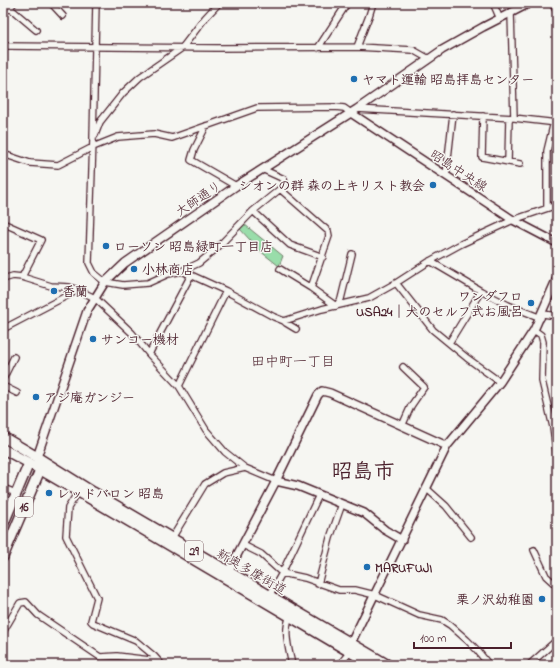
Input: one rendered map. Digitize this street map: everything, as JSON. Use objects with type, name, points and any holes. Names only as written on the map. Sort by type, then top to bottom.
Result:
[{"type":"main road","name":"新奥多摩街道","points":[[3,437],[172,538],[227,575],[269,596],[351,648]]},
{"type":"main road","points":[[3,449],[29,463],[37,457],[40,470]]},
{"type":"main road","name":"29","points":[[29,463],[99,504],[227,575],[290,616],[351,648],[388,665]]},
{"type":"main road","name":"16","points":[[3,525],[29,463]]},
{"type":"main road","name":"16","points":[[3,557],[40,470]]},
{"type":"main road","name":"29","points":[[351,648],[372,665]]},
{"type":"street","points":[[52,3],[63,16]]},
{"type":"street","points":[[96,3],[89,263],[94,273],[105,282],[123,285],[148,283],[168,274],[182,271],[199,263],[216,249],[253,211],[284,185],[284,179],[262,169]]},
{"type":"street","points":[[93,139],[100,122],[123,93],[140,77],[182,48],[205,18],[219,3]]},
{"type":"street","points":[[357,47],[373,3]]},
{"type":"street","points":[[493,3],[500,19]]},
{"type":"street","name":"大師通り","points":[[37,457],[87,311],[105,282],[125,263],[236,186],[354,111],[429,59],[483,27],[530,3]]},
{"type":"street","points":[[552,3],[557,12]]},
{"type":"street","points":[[3,14],[12,5],[36,30]]},
{"type":"street","points":[[318,48],[346,5]]},
{"type":"street","points":[[508,162],[512,118],[511,13]]},
{"type":"street","points":[[3,46],[182,48],[357,47],[413,50],[429,59]]},
{"type":"street","points":[[3,154],[30,163],[58,165],[93,147],[118,137],[154,134],[172,138],[256,108],[335,107],[354,111],[453,114],[512,118],[556,123],[547,151],[547,208]]},
{"type":"street","name":"昭島中央線","points":[[354,111],[446,176],[514,220],[557,242]]},
{"type":"street","points":[[446,176],[453,114]]},
{"type":"street","points":[[483,116],[482,158],[520,164]]},
{"type":"street","points":[[206,126],[194,150],[191,160],[236,186]]},
{"type":"street","points":[[280,189],[328,232],[330,236],[311,288]]},
{"type":"street","points":[[284,320],[369,298],[461,244],[514,220],[557,205]]},
{"type":"street","points":[[253,211],[290,245],[323,257]]},
{"type":"street","points":[[5,224],[42,240],[22,277]]},
{"type":"street","points":[[336,306],[340,299],[352,254]]},
{"type":"street","points":[[430,261],[508,305],[542,316],[557,316]]},
{"type":"street","points":[[280,269],[311,288],[336,306]]},
{"type":"street","points":[[182,271],[274,317],[284,320],[296,329]]},
{"type":"street","points":[[149,354],[191,275]]},
{"type":"street","points":[[3,279],[13,276],[22,277],[51,286],[69,287],[95,298],[132,333],[149,354],[179,386],[206,430],[225,452],[245,468],[276,481],[298,486],[364,513],[385,530],[402,540]]},
{"type":"street","points":[[339,665],[351,648],[447,446],[500,382],[542,316],[557,278]]},
{"type":"street","points":[[396,283],[433,330],[500,382]]},
{"type":"street","points":[[3,329],[78,290]]},
{"type":"street","points":[[449,343],[481,291]]},
{"type":"street","points":[[179,386],[226,292]]},
{"type":"street","points":[[534,330],[541,335],[543,342],[542,381],[554,427],[557,458]]},
{"type":"street","points":[[3,379],[14,357]]},
{"type":"street","points":[[402,426],[411,406],[424,387],[403,367]]},
{"type":"street","points":[[3,386],[17,393]]},
{"type":"street","points":[[227,575],[276,481],[318,395],[322,391],[330,393],[447,446]]},
{"type":"street","points":[[172,538],[205,484],[223,473],[245,468]]},
{"type":"street","points":[[3,488],[16,493]]},
{"type":"street","points":[[426,488],[446,506],[471,537]]},
{"type":"street","points":[[78,492],[68,508],[66,536],[97,598],[91,621],[136,641],[160,663]]},
{"type":"street","points":[[269,596],[282,573],[319,495]]},
{"type":"street","points":[[318,584],[330,538],[342,504]]},
{"type":"street","points":[[243,545],[261,554],[282,573],[305,578],[318,584],[339,590],[355,590],[375,595],[419,615],[442,620],[450,625],[477,650],[489,665]]},
{"type":"street","points":[[534,550],[546,576],[557,586]]},
{"type":"street","points":[[3,632],[20,603],[26,602],[38,615],[100,656],[117,656],[160,663]]},
{"type":"street","points":[[290,616],[287,623],[286,635],[292,665]]},
{"type":"street","points":[[529,665],[557,640]]},
{"type":"green space","points":[[244,224],[283,256],[279,266],[260,251],[240,229]]},
{"type":"place","name":"ヤマト運輸 昭島拝島センター","points":[[354,79]]},
{"type":"place","name":"シオンの群 森の上キリスト教会","points":[[433,185]]},
{"type":"place","name":"ローソン 昭島緑町一丁目店","points":[[106,246]]},
{"type":"place","name":"小林商店","points":[[134,269]]},
{"type":"place","name":"香蘭","points":[[54,291]]},
{"type":"place","name":"ワンダフロ USA24｜犬のセルフ式お風呂","points":[[531,303]]},
{"type":"place","name":"サンコー機材","points":[[93,339]]},
{"type":"place","name":"アジ庵ガンジー","points":[[36,397]]},
{"type":"place","name":"レッドバロン 昭島","points":[[49,493]]},
{"type":"place","name":"MARUFUJI","points":[[367,567]]},
{"type":"place","name":"栗ノ沢幼稚園","points":[[542,599]]},
{"type":"district","name":"田中町一丁目","points":[[293,361]]},
{"type":"district","name":"昭島市","points":[[363,471]]}]
